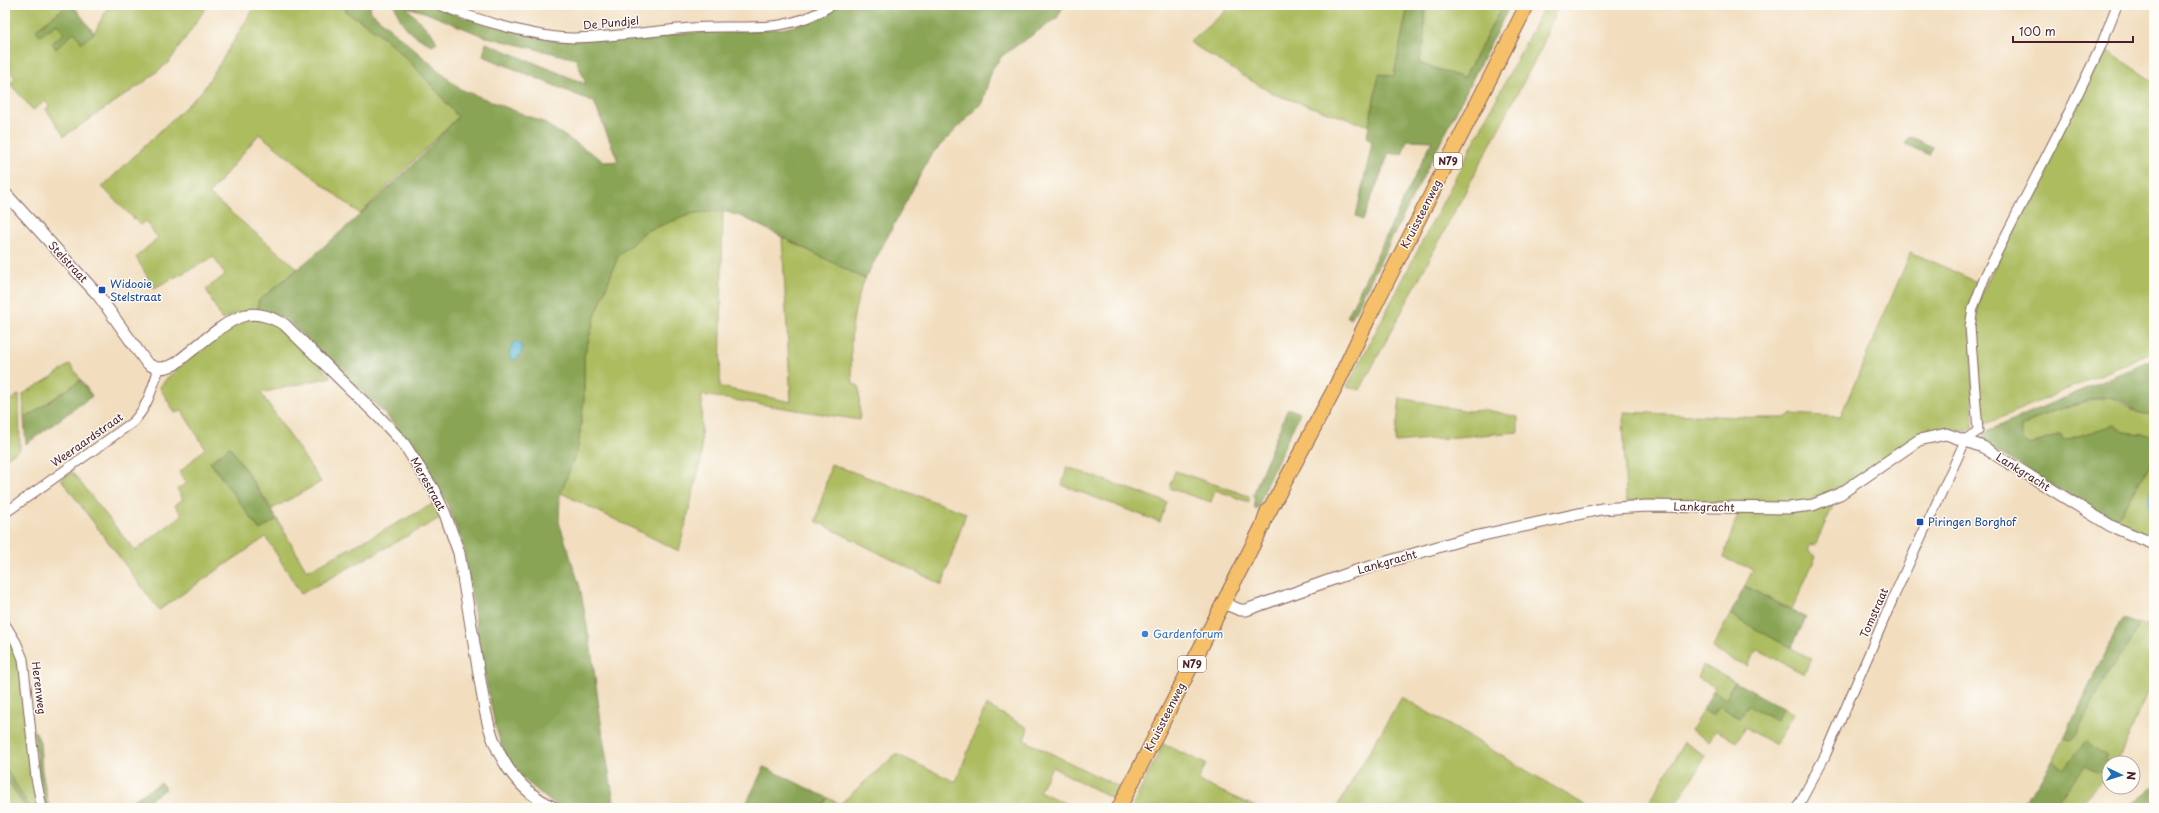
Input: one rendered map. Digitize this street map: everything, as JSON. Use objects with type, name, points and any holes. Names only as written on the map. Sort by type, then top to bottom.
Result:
[{"type":"main road","name":"Kruissteenweg","points":[[1119,808],[1265,519],[1285,486],[1336,386],[1369,317],[1527,5]]},
{"type":"street","name":"De Pundjel","points":[[440,5],[493,23],[556,37],[573,38],[691,28],[774,27],[803,21],[832,5]]},
{"type":"street","points":[[1966,439],[1978,431],[1970,327],[1973,308],[1986,274],[2101,46],[2117,5]]},
{"type":"street","name":"Stelstraat","points":[[5,193],[98,295],[146,362],[151,366],[159,368]]},
{"type":"street","name":"Merestraat","points":[[159,368],[175,364],[225,325],[239,317],[254,314],[272,317],[284,324],[380,418],[404,444],[433,489],[445,514],[459,552],[485,710],[489,729],[496,748],[511,773],[523,786],[536,797],[555,808]]},
{"type":"street","name":"Weeraardstraat","points":[[5,513],[133,422],[143,412],[148,402],[159,368]]},
{"type":"street","name":"Lankgracht","points":[[1223,603],[1240,610],[1246,610],[1356,571],[1465,539],[1602,509],[1646,506],[1788,508],[1813,505],[1840,494],[1920,440],[1946,434],[1966,439],[1983,447],[2111,526],[2154,544]]},
{"type":"street","name":"Tomstraat","points":[[1797,808],[1825,756],[1894,596],[1966,439]]},
{"type":"street","name":"Herenweg","points":[[5,624],[16,642],[23,659],[36,778],[42,808]]},
{"type":"green space","points":[[5,5],[68,5],[37,29],[40,36],[57,24],[64,33],[74,31],[94,33],[109,5],[208,5],[169,62],[143,83],[64,136],[46,109],[49,106],[45,101],[33,110],[10,84],[15,78],[5,65]]},
{"type":"green space","points":[[68,5],[73,5],[94,33],[82,43],[74,32],[56,49],[52,43],[64,33],[57,24],[40,36],[36,29]]},
{"type":"green space","points":[[256,5],[346,5],[346,12],[377,32],[421,73],[458,117],[360,214],[259,134],[209,194],[298,269],[258,301],[258,310],[235,314],[222,320],[206,289],[225,275],[214,257],[154,288],[136,257],[158,238],[145,221],[140,225],[102,187],[203,90]]},
{"type":"green space","points":[[346,5],[370,5],[371,12],[460,89],[543,122],[605,162],[618,161],[594,102],[483,56],[486,43],[586,84],[576,59],[483,36],[424,12],[406,7],[433,35],[437,43],[433,45],[420,39],[408,30],[400,19],[395,5],[431,5],[459,16],[546,39],[780,29],[795,26],[810,20],[836,5],[1064,5],[1057,18],[1003,55],[992,69],[982,103],[931,155],[865,279],[743,217],[723,211],[694,213],[646,231],[618,256],[595,317],[584,356],[584,399],[578,447],[560,496],[559,522],[580,587],[591,648],[603,737],[615,808],[570,808],[551,802],[513,770],[502,747],[495,725],[483,666],[463,545],[446,501],[424,461],[384,413],[286,319],[258,310],[258,301],[311,258],[387,190],[458,117],[421,73],[407,59],[377,32],[346,12]]},
{"type":"green space","points":[[1224,5],[1408,5],[1394,76],[1379,74],[1369,126],[1273,94],[1189,42],[1225,12]]},
{"type":"green space","points":[[1408,5],[1425,5],[1424,42],[1419,63],[1464,78],[1503,5],[1510,5],[1351,319],[1347,317],[1432,141],[1407,140],[1402,155],[1389,153],[1363,220],[1356,216],[1372,143],[1367,136],[1379,74],[1394,76]]},
{"type":"green space","points":[[1425,5],[1503,5],[1464,78],[1419,63],[1424,42]]},
{"type":"green space","points":[[1545,5],[1558,5],[1541,49],[1360,390],[1347,387]]},
{"type":"green space","points":[[2103,48],[2154,82],[2154,352],[1986,424],[1980,415],[1973,328],[1981,294]]},
{"type":"green space","points":[[1909,136],[1933,147],[1929,155],[1905,144]]},
{"type":"green space","points":[[723,211],[720,387],[791,402],[782,237],[865,279],[856,305],[851,344],[853,384],[859,386],[860,420],[702,395],[701,460],[679,551],[561,493],[578,447],[584,399],[584,356],[595,317],[618,256],[646,231],[694,213]]},
{"type":"green space","points":[[1911,252],[1979,283],[1971,306],[1973,428],[1964,431],[1937,429],[1926,432],[1908,442],[1845,484],[1823,495],[1800,503],[1626,501],[1623,412],[1765,418],[1785,418],[1791,414],[1840,417]]},
{"type":"green space","points":[[259,319],[284,329],[331,377],[261,393],[321,482],[272,509],[230,447],[210,462],[259,529],[277,519],[307,571],[435,503],[442,517],[301,594],[266,537],[159,610],[61,479],[72,472],[135,551],[182,515],[175,505],[183,499],[177,489],[187,483],[179,473],[205,448],[182,411],[175,413],[160,388],[163,382],[184,363],[226,331],[244,320]]},
{"type":"green space","points":[[2154,359],[2154,426],[2150,414],[2141,413],[2118,399],[2109,397],[2083,401],[2068,406],[2040,417],[2021,427],[2022,438],[2030,445],[2061,434],[2063,441],[2113,425],[2124,432],[2150,435],[2154,439],[2154,459],[2114,523],[1982,442],[1981,438],[1989,430]]},
{"type":"green space","points":[[70,364],[81,380],[24,419],[23,394],[52,377]]},
{"type":"green space","points":[[81,380],[92,396],[26,444],[24,419]]},
{"type":"green space","points":[[5,393],[12,400],[19,394],[20,449],[5,459]]},
{"type":"green space","points":[[2107,397],[2113,398],[2138,412],[2150,414],[2154,426],[2154,439],[2150,435],[2124,432],[2113,425],[2063,441],[2061,434],[2030,445],[2022,438],[2021,427],[2041,416],[2073,405]]},
{"type":"green space","points":[[1400,398],[1468,411],[1487,410],[1518,417],[1518,432],[1395,442]]},
{"type":"green space","points":[[1288,408],[1300,413],[1267,483],[1258,508],[1255,509],[1254,494],[1257,484]]},
{"type":"green space","points":[[230,447],[277,519],[260,530],[210,462]]},
{"type":"green space","points":[[2154,459],[2154,539],[2114,523]]},
{"type":"green space","points":[[831,464],[966,513],[942,585],[816,521]]},
{"type":"green space","points":[[1067,467],[1167,502],[1160,522],[1062,485]]},
{"type":"green space","points":[[1175,471],[1249,496],[1249,502],[1215,490],[1211,502],[1171,489],[1170,485]]},
{"type":"green space","points":[[1834,504],[1815,545],[1811,544],[1808,551],[1816,556],[1792,610],[1745,586],[1753,569],[1723,558],[1738,514],[1802,512]]},
{"type":"green space","points":[[1745,586],[1806,618],[1791,648],[1730,615]]},
{"type":"green space","points":[[1730,615],[1812,659],[1804,674],[1757,649],[1747,666],[1712,649]]},
{"type":"green space","points":[[2122,618],[2139,623],[2128,646],[2109,671],[2077,733],[2071,740],[2064,738]]},
{"type":"green space","points":[[2139,623],[2154,628],[2154,676],[2121,755],[2101,755],[2101,758],[2064,769],[2053,760],[2064,738],[2068,740],[2077,733],[2098,689],[2109,671],[2128,646]]},
{"type":"green space","points":[[5,630],[20,663],[37,808],[30,808],[7,771],[5,772]]},
{"type":"green space","points":[[1703,665],[1735,682],[1726,698],[1713,691],[1715,687],[1698,678]]},
{"type":"green space","points":[[1735,682],[1783,708],[1776,721],[1748,705],[1740,718],[1719,706],[1713,716],[1703,710],[1713,691],[1726,698]]},
{"type":"green space","points":[[1402,697],[1590,808],[1336,808]]},
{"type":"green space","points":[[986,705],[1028,728],[1024,740],[1119,787],[1113,799],[1052,767],[1039,791],[1066,804],[1064,808],[820,808],[828,798],[840,804],[896,754],[956,782]]},
{"type":"green space","points":[[1748,705],[1776,721],[1783,708],[1793,714],[1775,745],[1745,727],[1736,742],[1716,730],[1709,741],[1691,730],[1703,710],[1713,716],[1719,706],[1740,718]]},
{"type":"green space","points":[[33,731],[36,732],[40,743],[42,771],[49,808],[43,808]]},
{"type":"green space","points":[[2086,741],[2105,755],[2101,755],[2101,772],[2098,773],[2085,766],[2051,808],[2017,808],[2037,785],[2053,760],[2064,769]]},
{"type":"green space","points":[[1684,742],[1706,756],[1673,808],[1646,808]]},
{"type":"green space","points":[[1163,744],[1206,764],[1198,781],[1258,808],[1132,807]]},
{"type":"green space","points":[[2101,760],[2101,782],[2077,808],[2051,808],[2085,766],[2090,769]]},
{"type":"green space","points":[[764,767],[828,798],[820,808],[744,808]]},
{"type":"green space","points":[[7,770],[30,808],[26,808],[6,778],[5,779]]},
{"type":"green space","points":[[6,778],[26,808],[5,808]]},
{"type":"green space","points":[[161,783],[166,789],[136,808],[120,808]]},
{"type":"green space","points":[[2154,786],[2154,808],[2127,808]]},
{"type":"water","points":[[514,341],[522,345],[522,352],[516,360],[511,359],[509,353]]},
{"type":"water","points":[[2154,486],[2154,523],[2150,521],[2148,502],[2149,493]]},
{"type":"place","name":"Widooie Stelstraat","points":[[102,290]]},
{"type":"place","name":"Piringen Borghof","points":[[1920,522]]},
{"type":"place","name":"Gardenforum","points":[[1145,634]]}]
